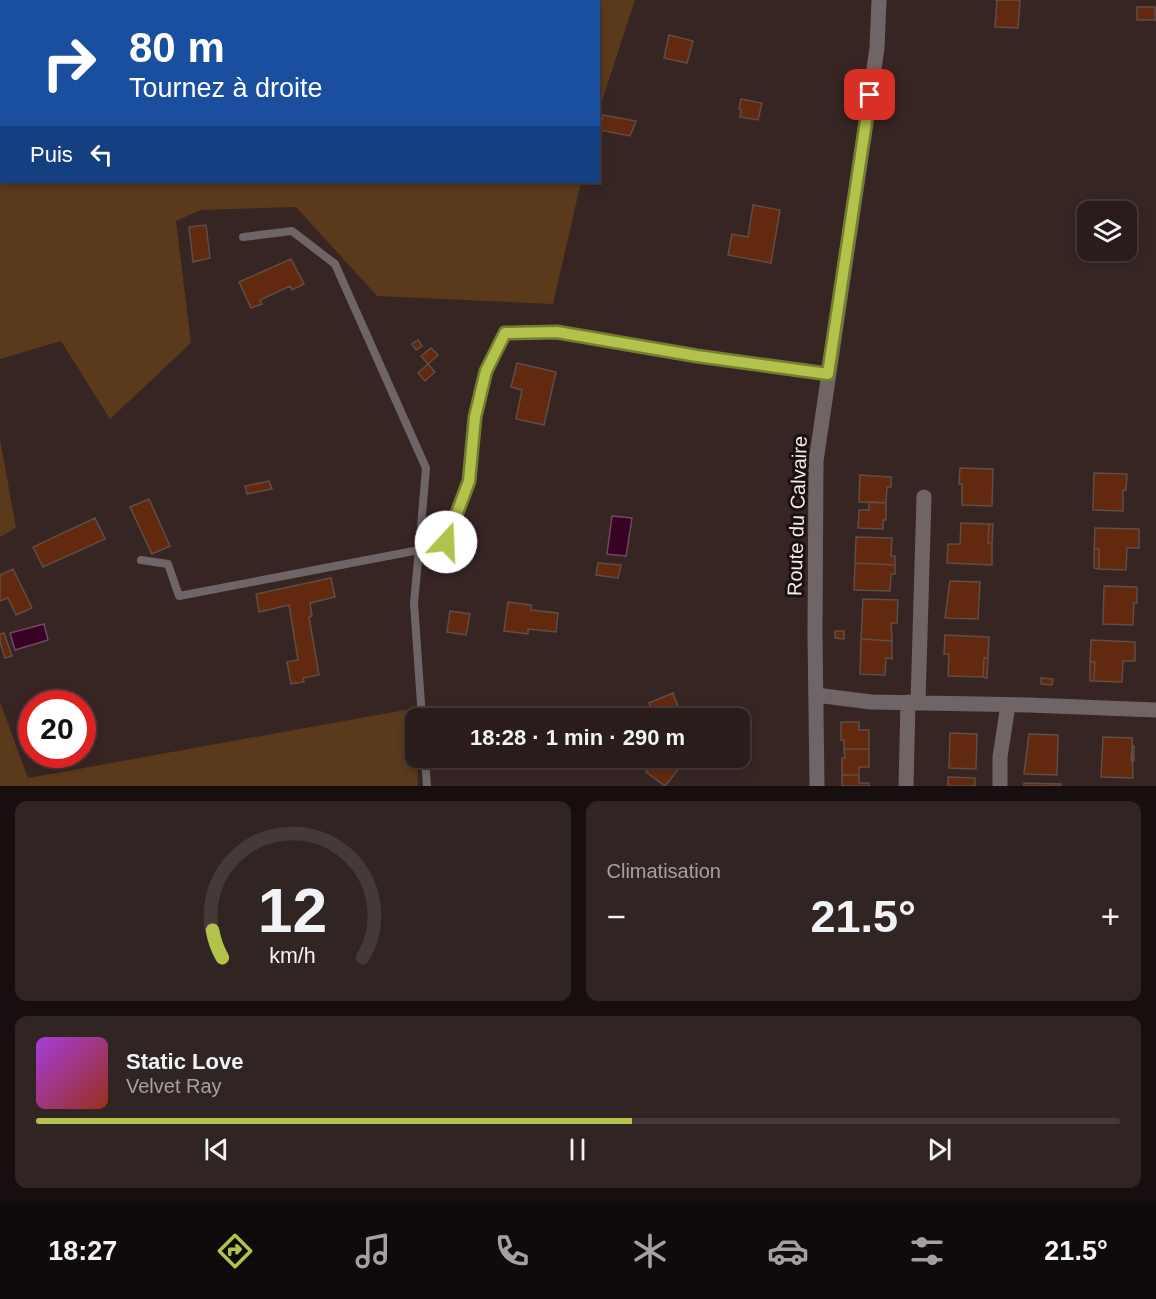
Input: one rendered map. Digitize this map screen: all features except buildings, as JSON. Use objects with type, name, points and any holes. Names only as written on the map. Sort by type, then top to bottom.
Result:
[{"type":"street","name":"Route du Calvaire","points":[[817,786],[816,461],[877,48],[879,0]]},
{"type":"street","points":[[906,786],[924,497]]},
{"type":"street","points":[[816,695],[871,702],[1156,709]]},
{"type":"street","points":[[1000,786],[1000,756],[1008,705]]},
{"type":"lane","points":[[243,237],[292,231],[335,264],[426,468],[414,603],[421,708]]},
{"type":"lane","points":[[141,560],[168,564],[179,596],[419,550],[446,542],[469,481],[475,417],[486,371],[505,333],[557,332],[697,356],[828,374]]},
{"type":"lane","points":[[426,768],[427,786]]},
{"type":"shaded area","points":[[600,0],[635,0],[600,107]]},
{"type":"shaded area","points":[[0,183],[581,183],[553,304],[377,296],[296,207],[201,210],[176,221],[191,343],[110,419],[61,341],[0,359]]},
{"type":"shaded area","points":[[0,439],[16,528],[0,537]]},
{"type":"shaded area","points":[[612,516],[632,518],[626,556],[607,554]]},
{"type":"shaded area","points":[[44,624],[48,640],[15,650],[10,633]]},
{"type":"shaded area","points":[[0,702],[18,751],[18,768],[24,768],[28,778],[83,768],[96,768],[96,766],[405,710],[405,768],[418,768],[418,786],[0,786]]},
{"type":"route","points":[[446,542],[469,481],[475,417],[486,371],[505,333],[557,332],[697,356],[828,374],[870,95]]}]
